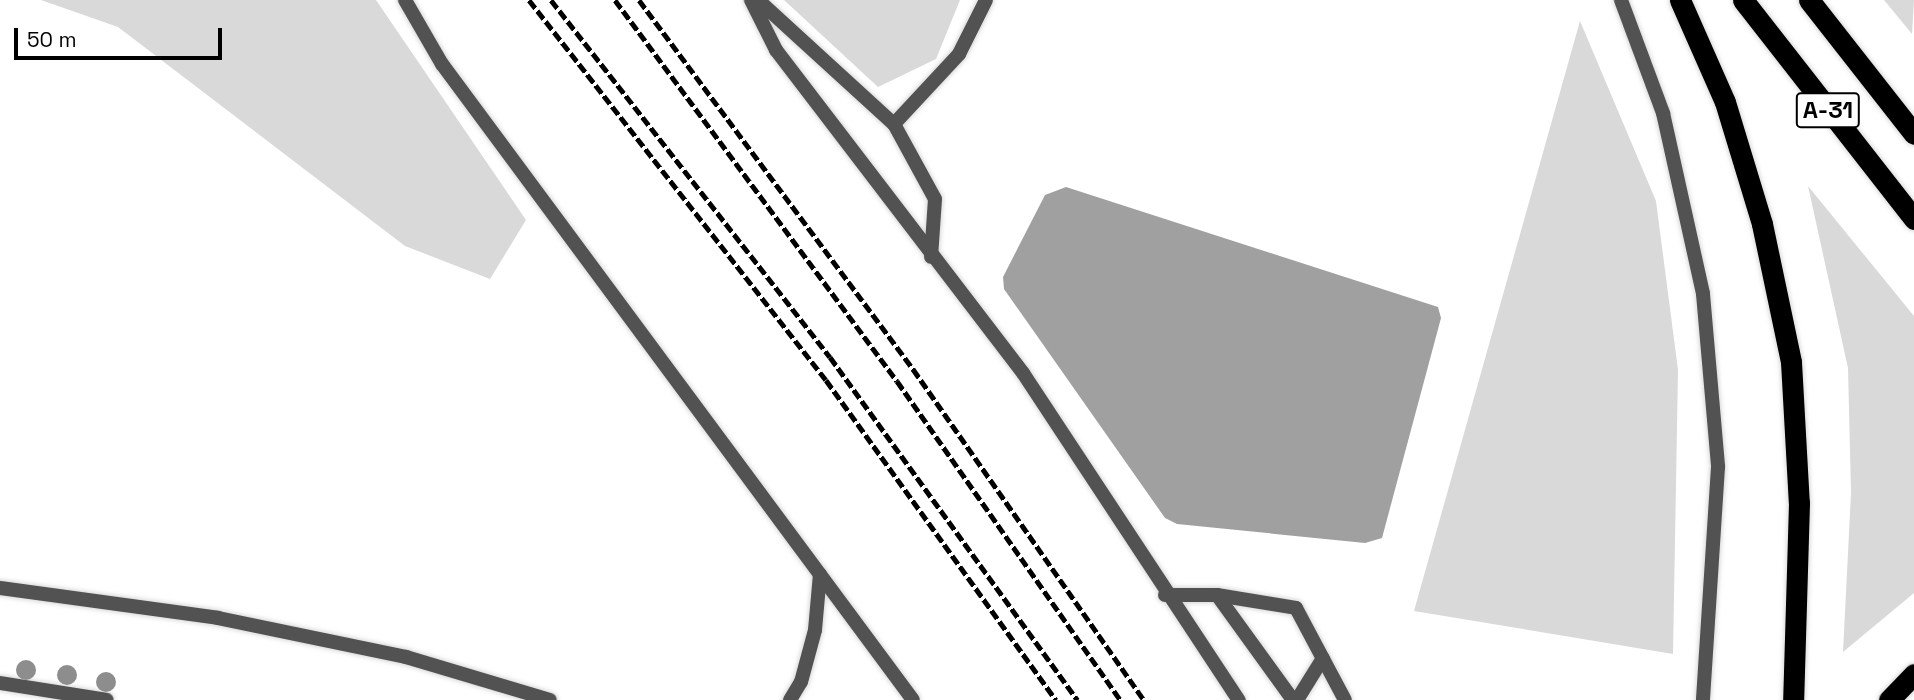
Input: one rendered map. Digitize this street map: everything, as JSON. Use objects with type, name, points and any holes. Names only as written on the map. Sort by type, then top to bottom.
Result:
[{"type":"highway","points":[[1680,0],[1725,102],[1758,212],[1791,362],[1799,503],[1793,700]]},
{"type":"highway","name":"A-31","points":[[1743,0],[1914,219]]},
{"type":"highway","name":"A-31","points":[[1809,0],[1914,134]]},
{"type":"highway","points":[[1889,700],[1914,674]]},
{"type":"street","points":[[405,0],[442,64],[913,700]]},
{"type":"street","points":[[751,0],[776,50],[931,257],[1023,373],[1165,595],[1239,700]]},
{"type":"street","points":[[758,0],[894,124],[935,199],[931,257]]},
{"type":"street","points":[[894,124],[959,54],[986,0]]},
{"type":"street","points":[[1622,0],[1663,113],[1703,294],[1718,467],[1703,700]]},
{"type":"street","points":[[789,700],[801,682],[815,630],[820,574]]},
{"type":"street","points":[[0,588],[218,618],[406,657],[550,700]]},
{"type":"street","points":[[1165,595],[1217,595],[1296,608],[1345,700]]},
{"type":"street","points":[[1217,595],[1295,700],[1323,658]]},
{"type":"street","points":[[0,683],[107,700]]},
{"type":"shaded area","points":[[41,0],[376,0],[526,220],[490,279],[405,246],[118,27]]},
{"type":"shaded area","points":[[784,0],[960,0],[936,59],[878,87]]},
{"type":"shaded area","points":[[1884,0],[1914,0],[1912,34]]},
{"type":"shaded area","points":[[1580,21],[1656,201],[1678,370],[1673,654],[1414,611]]},
{"type":"shaded area","points":[[1808,186],[1914,316],[1914,593],[1843,652],[1851,493],[1848,368]]},
{"type":"shaded area","points":[[1066,187],[1438,307],[1441,318],[1382,538],[1365,543],[1177,524],[1165,518],[1004,289],[1003,277],[1045,195]]},
{"type":"railway","points":[[529,0],[826,380],[1056,700]]},
{"type":"railway","points":[[551,0],[830,357],[1077,700]]},
{"type":"railway","points":[[615,0],[897,381],[1120,700]]},
{"type":"railway","points":[[639,0],[913,369],[1144,700]]}]
